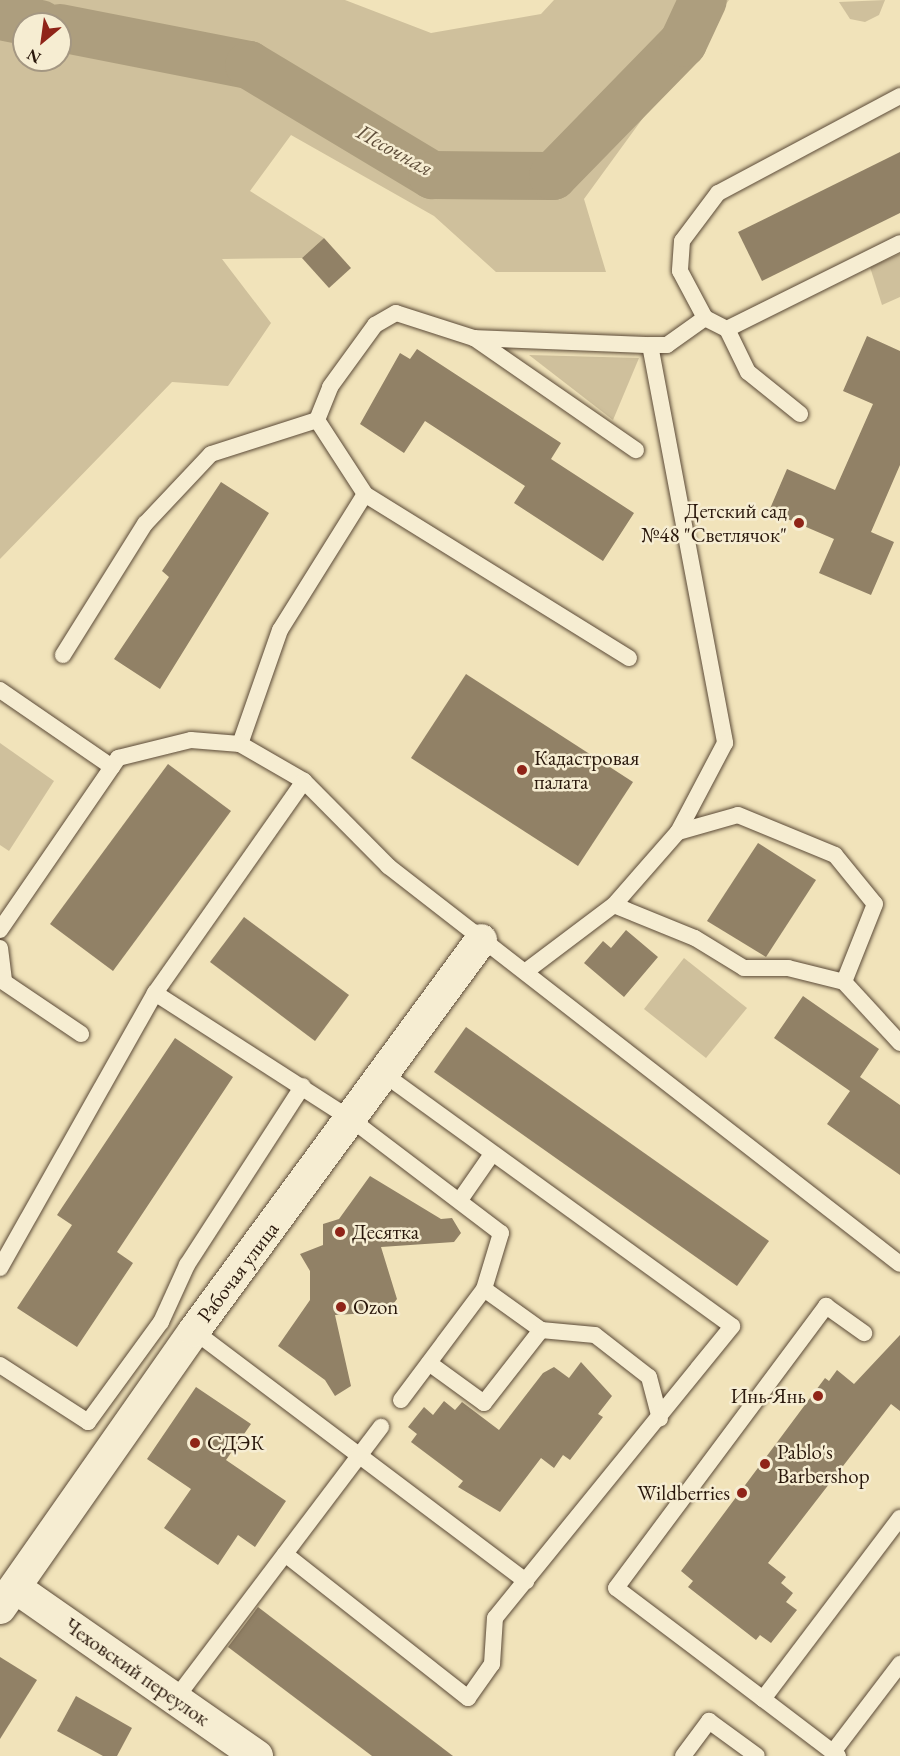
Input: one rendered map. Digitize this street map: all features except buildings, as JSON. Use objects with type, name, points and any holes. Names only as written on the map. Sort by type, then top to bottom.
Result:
[{"type":"street","name":"Рабочая улица","points":[[5,1591],[194,1331],[352,1120],[481,940]]},
{"type":"street","name":"Чеховский переулок","points":[[5,1591],[176,1698],[257,1756]]},
{"type":"lane","points":[[800,414],[748,372],[727,329],[705,318],[680,271],[682,241],[718,193],[900,96]]},
{"type":"lane","points":[[727,329],[900,243]]},
{"type":"lane","points":[[317,420],[330,387],[375,324],[396,313],[474,338],[650,345],[667,345],[705,318]]},
{"type":"lane","points":[[474,338],[636,450]]},
{"type":"lane","points":[[525,972],[614,905],[678,832],[726,743],[650,345]]},
{"type":"lane","points":[[317,420],[365,494],[629,658]]},
{"type":"lane","points":[[63,655],[145,524],[211,454],[317,420]]},
{"type":"lane","points":[[240,744],[280,630],[365,494]]},
{"type":"lane","points":[[0,690],[111,767]]},
{"type":"lane","points":[[0,930],[118,758],[191,740],[240,744],[304,781],[388,866],[900,1264]]},
{"type":"lane","points":[[0,1268],[155,993],[304,781]]},
{"type":"lane","points":[[678,832],[738,816],[835,855],[875,903],[844,982]]},
{"type":"lane","points":[[614,905],[694,938],[744,968],[788,968],[844,982],[900,1043]]},
{"type":"lane","points":[[0,948],[4,982],[81,1034]]},
{"type":"lane","points":[[155,993],[303,1086],[460,1200],[501,1233],[484,1289],[401,1400]]},
{"type":"lane","points":[[285,1554],[468,1698],[492,1664],[495,1618],[660,1419],[732,1326],[384,1074]]},
{"type":"lane","points":[[0,1365],[88,1422],[161,1322],[187,1265],[303,1086]]},
{"type":"lane","points":[[460,1200],[492,1154]]},
{"type":"lane","points":[[484,1289],[541,1330],[595,1335],[649,1377],[660,1419]]},
{"type":"lane","points":[[864,1333],[826,1306],[616,1588],[836,1754],[900,1664]]},
{"type":"lane","points":[[429,1363],[484,1403],[541,1330]]},
{"type":"lane","points":[[194,1331],[526,1581]]},
{"type":"lane","points":[[176,1698],[381,1427]]},
{"type":"lane","points":[[763,1699],[900,1518]]},
{"type":"lane","points":[[683,1756],[709,1721],[757,1756]]},
{"type":"shaded area","points":[[0,0],[345,0],[431,33],[541,14],[554,0],[729,0],[584,199],[606,272],[496,272],[434,216],[291,135],[250,191],[324,238],[302,258],[222,259],[271,323],[228,386],[172,382],[0,559]]},
{"type":"shaded area","points":[[885,0],[879,15],[865,22],[850,19],[839,2]]},
{"type":"shaded area","points":[[900,254],[900,297],[882,305],[870,267]]},
{"type":"shaded area","points":[[529,355],[639,358],[613,420]]},
{"type":"shaded area","points":[[0,743],[54,781],[9,851],[0,845]]},
{"type":"shaded area","points":[[684,958],[747,1008],[706,1058],[644,1009]]},
{"type":"waterway","name":"Песочная","points":[[72,30],[249,65],[432,175],[553,176],[683,43],[703,0]]},
{"type":"waterway","name":"Песочная","points":[[0,16],[12,18]]},
{"type":"place","name":"Детский сад №48 \"Светлячок\"","points":[[799,523]]},
{"type":"place","name":"Кадастровая палата","points":[[522,770]]},
{"type":"place","name":"Десятка","points":[[340,1232]]},
{"type":"place","name":"Ozon","points":[[341,1307]]},
{"type":"place","name":"Инь-Янь","points":[[818,1396]]},
{"type":"place","name":"СДЭК","points":[[195,1443]]},
{"type":"place","name":"Pablo's Barbershop","points":[[765,1464]]},
{"type":"place","name":"Wildberries","points":[[742,1493]]}]
